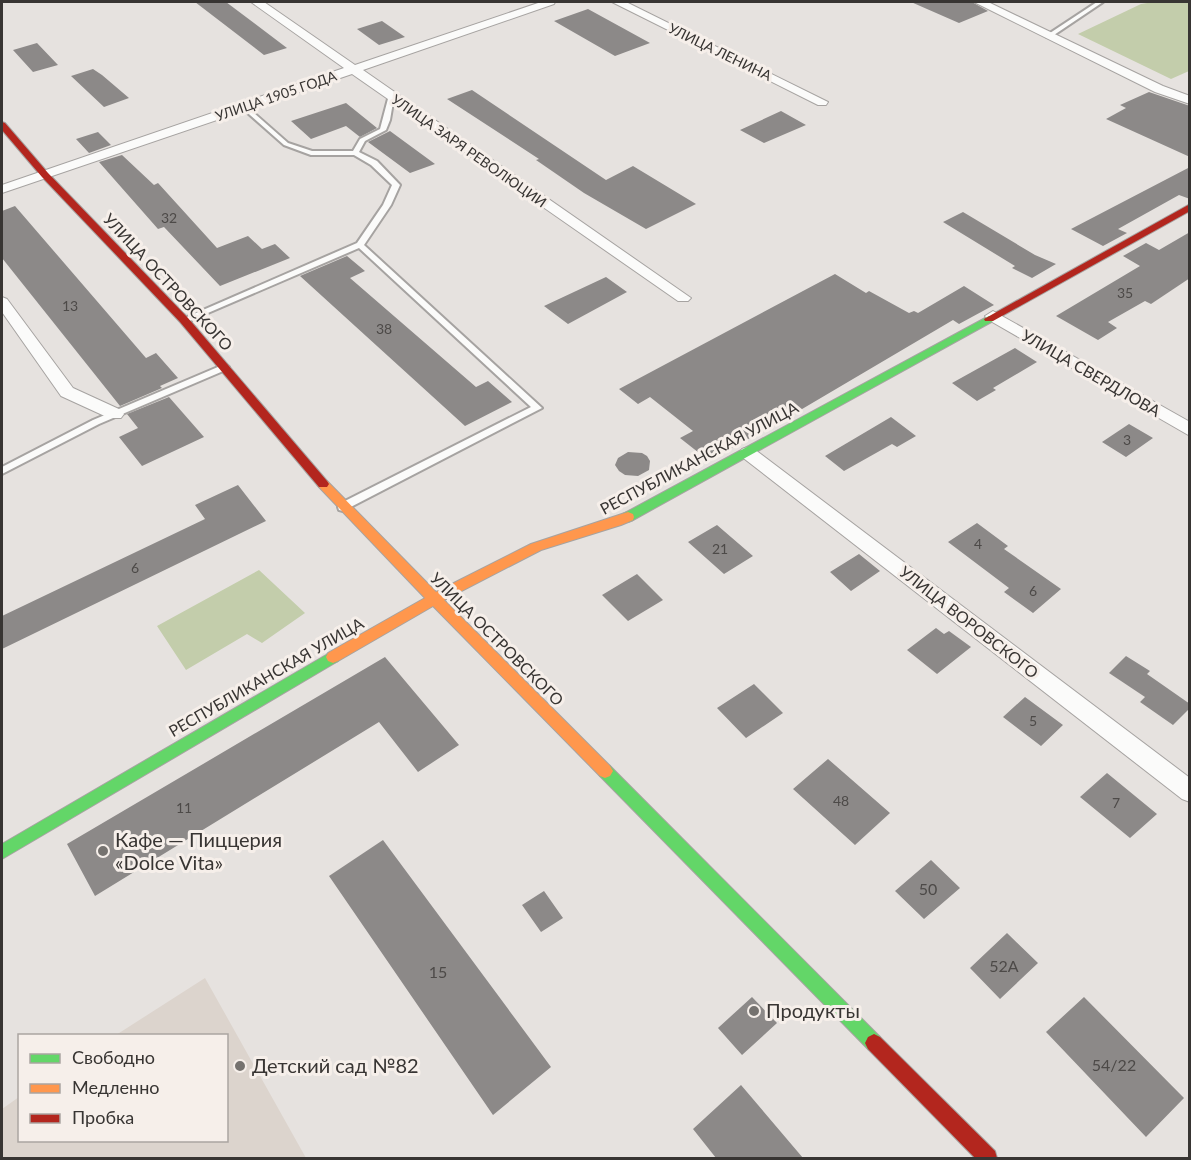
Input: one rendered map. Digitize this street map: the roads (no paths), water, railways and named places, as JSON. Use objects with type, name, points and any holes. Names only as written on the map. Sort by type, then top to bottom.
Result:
[{"type":"street","name":"УЛИЦА ЗАРЯ РЕВОЛЮЦИИ","points":[[257,2],[683,298]]},
{"type":"street","name":"УЛИЦА 1905 ГОДА","points":[[2,189],[550,2]]},
{"type":"street","name":"УЛИЦА ЛЕНИНА","points":[[618,2],[822,102]]},
{"type":"street","points":[[980,2],[1083,53],[1190,100]]},
{"type":"street","name":"УЛИЦА ОСТРОВСКОГО","points":[[2,125],[45,175],[184,320],[343,507],[988,1158]]},
{"type":"street","name":"РЕСПУБЛИКАНСКАЯ УЛИЦА","points":[[2,852],[434,598],[539,546],[612,525],[748,453],[1189,207]]},
{"type":"street","points":[[2,302],[67,392],[115,414]]},
{"type":"street","name":"УЛИЦА СВЕРДЛОВА","points":[[993,316],[1190,430]]},
{"type":"street","name":"УЛИЦА ВОРОВСКОГО","points":[[748,453],[1190,792]]},
{"type":"lane","points":[[1049,36],[1100,2]]},
{"type":"lane","points":[[355,153],[362,140],[383,130],[391,96]]},
{"type":"lane","points":[[184,320],[360,245],[387,205],[396,185],[374,163],[355,153],[311,153],[286,144],[244,107]]},
{"type":"lane","points":[[343,507],[537,408],[360,245]]},
{"type":"lane","points":[[2,471],[115,414],[225,368]]},
{"type":"place","name":"Кафе — Пиццерия «Dolce Vita»","points":[[103,851]]},
{"type":"place","name":"Продукты","points":[[754,1011]]},
{"type":"place","name":"Детский сад №82","points":[[240,1066]]}]
